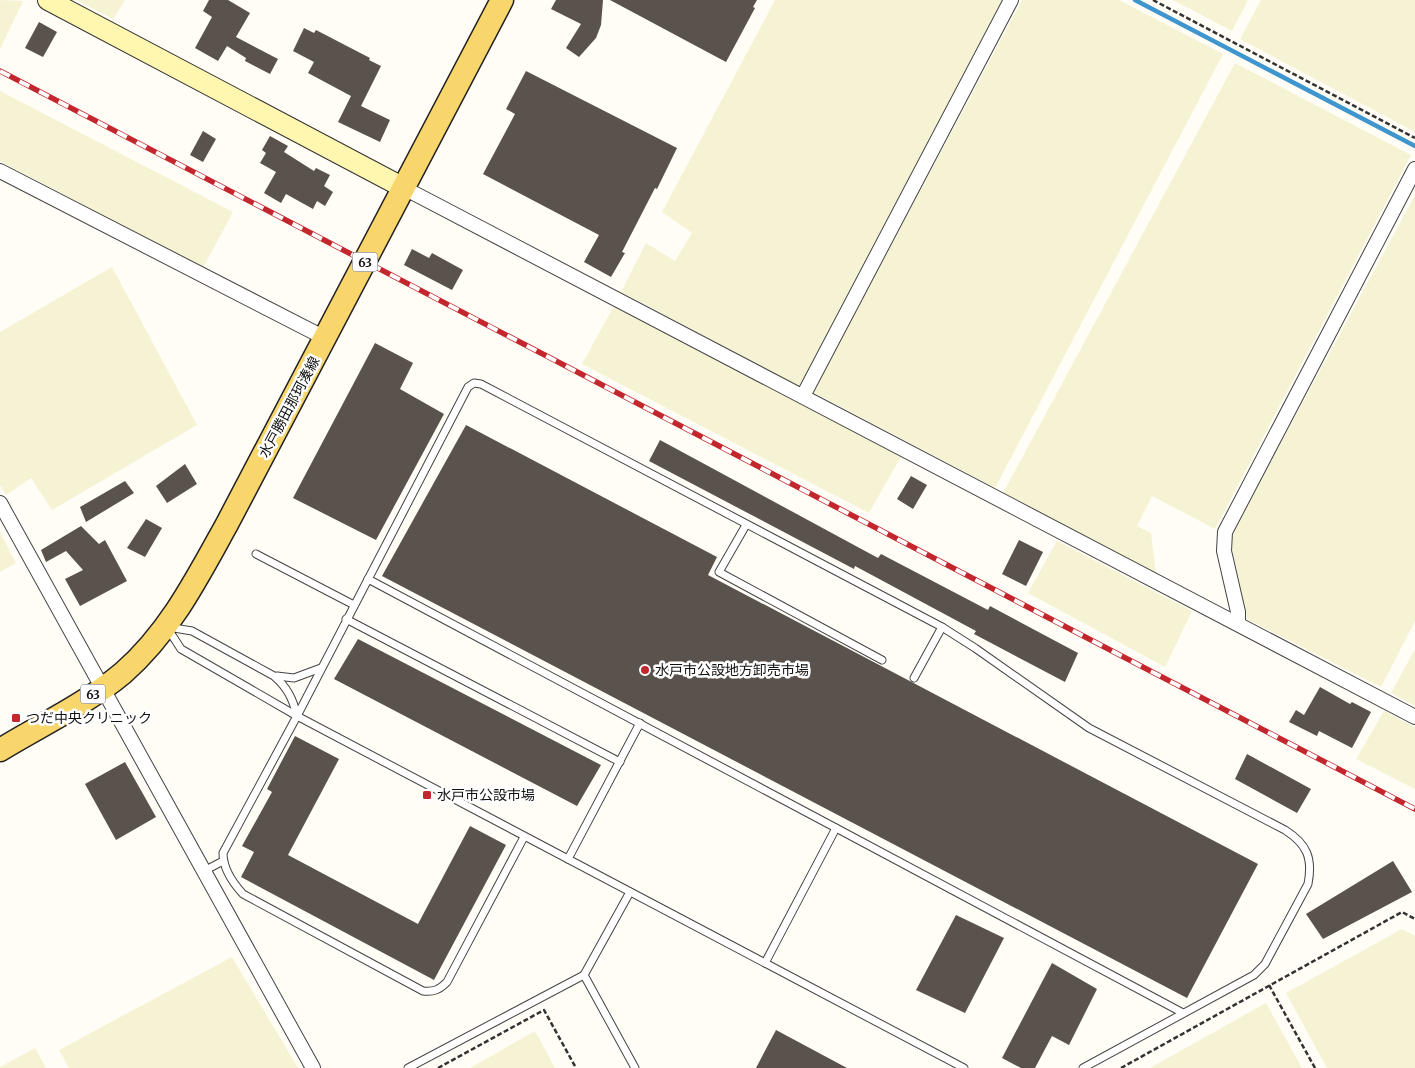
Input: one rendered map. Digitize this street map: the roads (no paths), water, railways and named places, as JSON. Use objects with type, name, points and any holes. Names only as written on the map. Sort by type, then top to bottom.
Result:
[{"type":"main road","name":"水戸勝田那珂湊線","points":[[0,750],[77,705],[122,674],[166,627],[183,604],[227,524],[502,0]]},
{"type":"street","points":[[48,0],[1415,717]]},
{"type":"street","points":[[802,396],[1011,0]]},
{"type":"street","points":[[1238,623],[1238,612],[1224,551],[1224,532],[1415,169]]},
{"type":"street","points":[[0,171],[325,338]]},
{"type":"street","points":[[0,502],[313,1068]]},
{"type":"lane","points":[[524,837],[447,982],[440,989],[431,992],[423,991],[243,894],[236,886],[223,862],[223,853],[297,716],[468,388],[474,383],[481,384],[942,627],[1089,728],[1298,838],[1308,853],[1311,870],[1308,884],[1265,964],[1254,975],[1082,1068]]},
{"type":"lane","points":[[746,525],[719,572],[882,660]]},
{"type":"lane","points":[[256,554],[354,605]]},
{"type":"lane","points":[[368,579],[1183,1013]]},
{"type":"lane","points":[[346,619],[620,762]]},
{"type":"lane","points":[[166,627],[192,631],[274,676],[288,690],[297,716]]},
{"type":"lane","points":[[166,627],[181,649],[297,716],[964,1068]]},
{"type":"lane","points":[[914,678],[942,627]]},
{"type":"lane","points":[[274,676],[294,678],[321,668]]},
{"type":"lane","points":[[568,859],[640,723]]},
{"type":"lane","points":[[765,963],[836,828]]},
{"type":"lane","points":[[204,872],[223,862]]},
{"type":"lane","points":[[408,1068],[584,975],[630,892]]},
{"type":"lane","points":[[584,975],[635,1068]]},
{"type":"waterway","points":[[1135,0],[1415,146]]},
{"type":"railway","points":[[0,71],[1415,809]]},
{"type":"place","name":"水戸市公設地方卸売市場","points":[[645,670]]},
{"type":"place","name":"つだ中央クリニック","points":[[16,718]]},
{"type":"place","name":"水戸市公設市場","points":[[427,795]]}]
